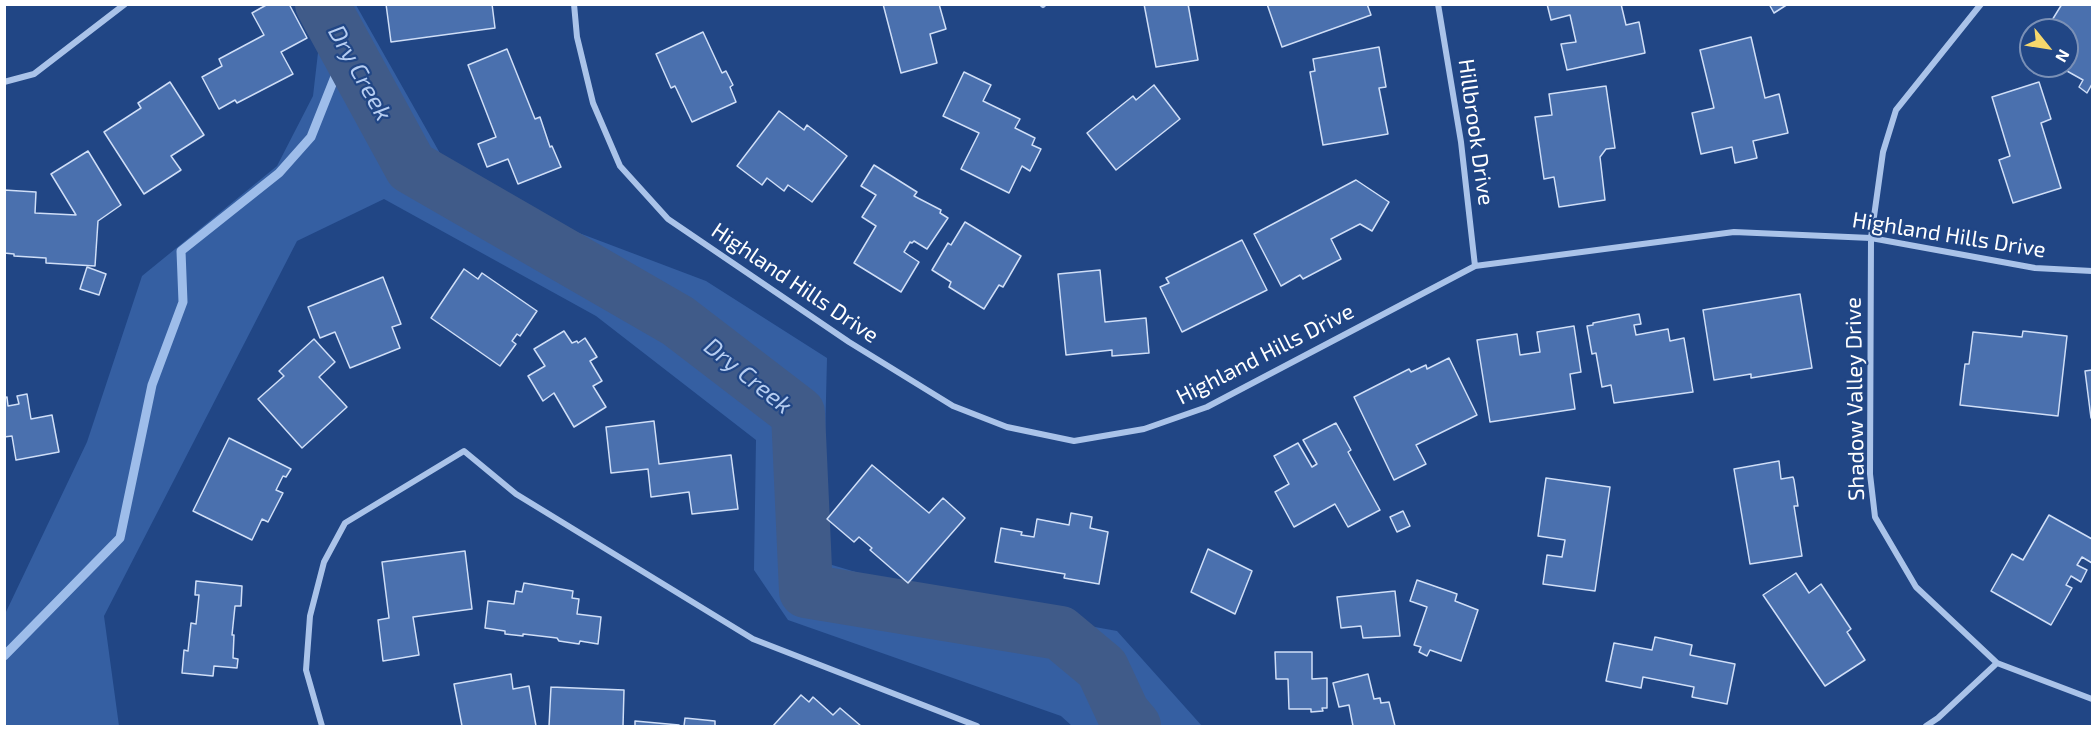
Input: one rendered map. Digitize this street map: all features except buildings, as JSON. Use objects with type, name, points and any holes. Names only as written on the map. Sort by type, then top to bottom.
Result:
[{"type":"street","points":[[4,82],[34,74],[125,4]]},
{"type":"street","name":"Highland Hills Drive","points":[[574,4],[577,37],[593,103],[620,166],[668,219],[849,342],[954,406],[1007,427],[1074,441],[1144,429],[1207,407],[1476,266],[1734,232],[1871,238],[2035,268],[2092,271]]},
{"type":"street","name":"Hillbrook Drive","points":[[1438,4],[1461,142],[1476,266]]},
{"type":"street","name":"Shadow Valley Drive","points":[[1981,4],[1896,110],[1882,152],[1871,238],[1870,474],[1875,517],[1916,587],[1997,663],[2092,699]]},
{"type":"street","points":[[322,726],[306,670],[310,616],[324,562],[345,523],[464,451],[516,494],[753,639],[977,726]]},
{"type":"street","points":[[1926,726],[1938,718],[1997,663]]},
{"type":"shaded area","points":[[295,5],[356,5],[441,155],[550,222],[706,281],[827,358],[822,562],[957,602],[1117,631],[1202,726],[1072,726],[1061,716],[788,620],[754,570],[756,440],[596,316],[384,199],[297,241],[104,616],[119,726],[5,726],[5,614],[87,442],[142,276],[277,166],[313,96],[319,44]]},
{"type":"waterway","name":"Dry Creek","points":[[322,4],[411,167],[678,321],[798,413],[806,591],[1060,633],[1102,668],[1123,713],[1134,726]]},
{"type":"waterway","points":[[4,656],[120,538],[152,385],[183,302],[181,251],[279,173],[311,137],[346,46]]}]
